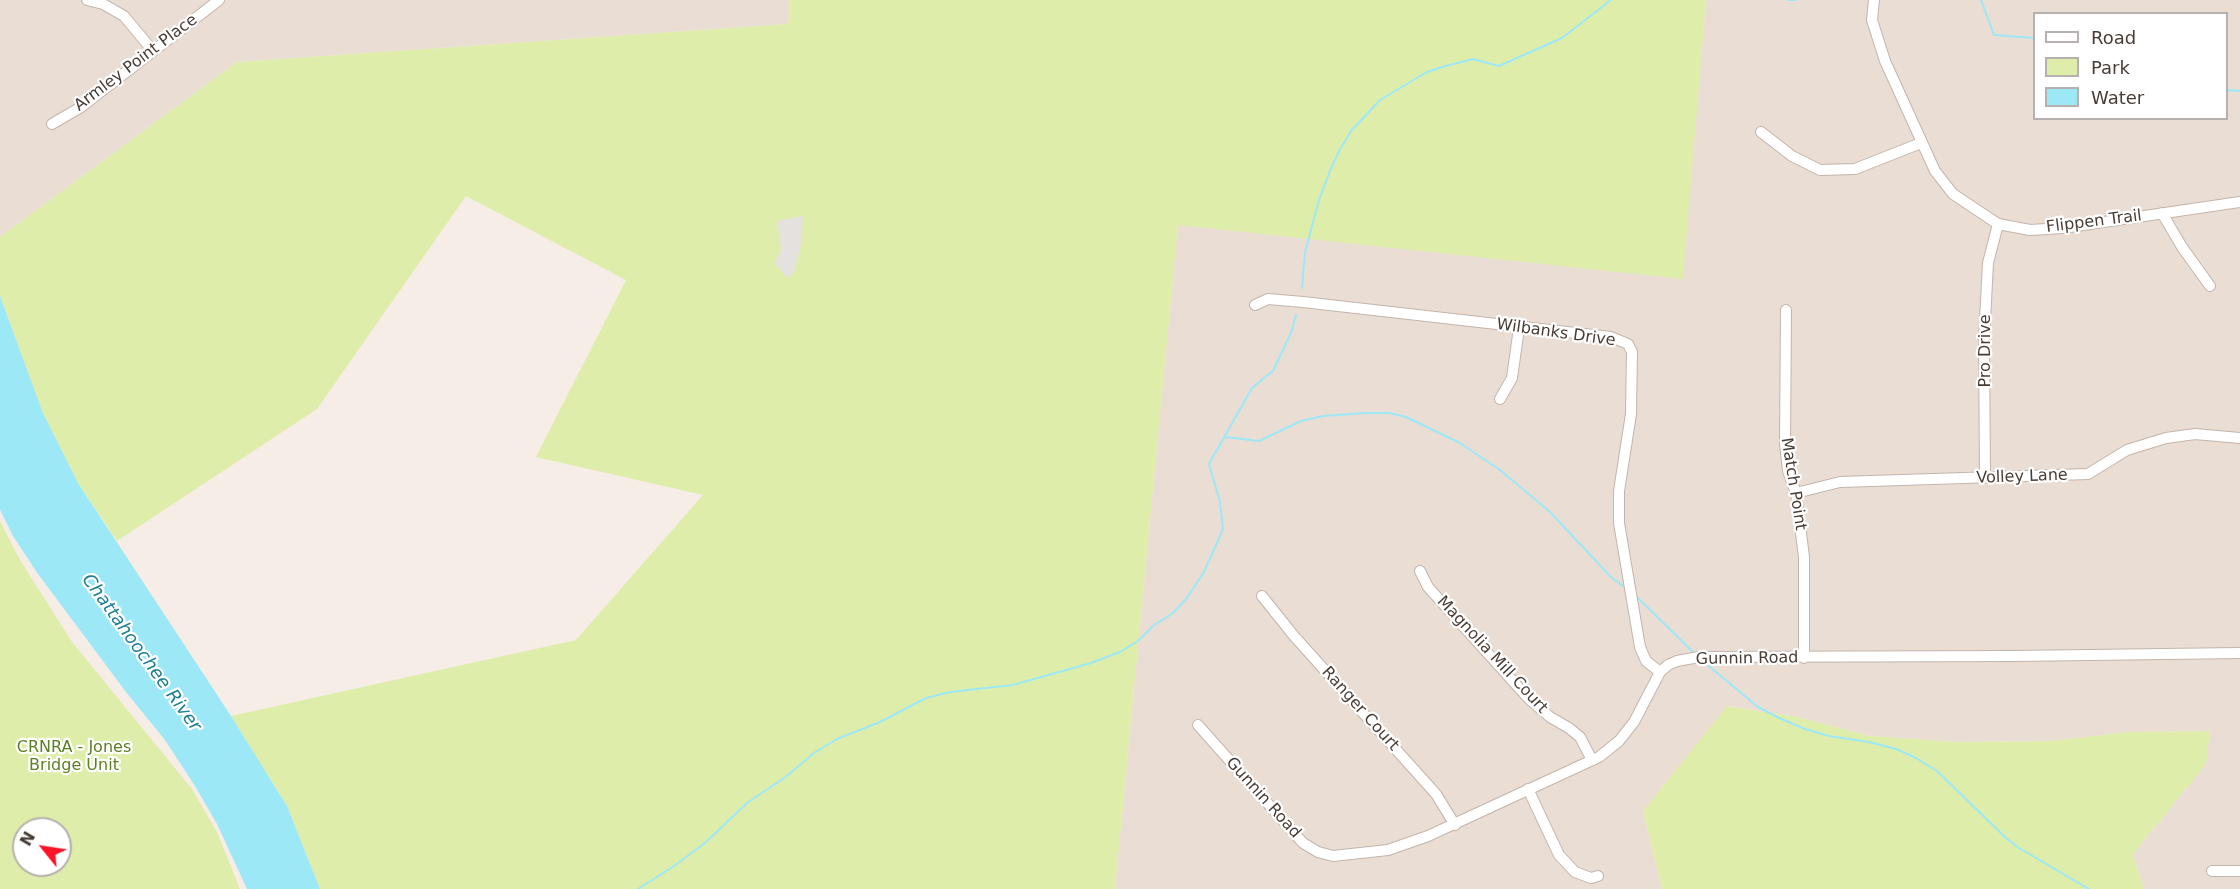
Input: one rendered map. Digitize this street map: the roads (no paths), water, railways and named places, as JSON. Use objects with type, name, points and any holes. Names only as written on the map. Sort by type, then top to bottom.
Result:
[{"type":"street","points":[[87,0],[103,4],[124,16],[153,51]]},
{"type":"street","name":"Armley Point Place","points":[[52,124],[81,107],[219,0]]},
{"type":"street","name":"Flippen Trail","points":[[1874,0],[1872,20],[1885,61],[1935,171],[1953,194],[1998,224],[2030,230],[2063,228],[2240,202]]},
{"type":"street","points":[[1761,132],[1792,156],[1820,170],[1855,169],[1921,143]]},
{"type":"street","points":[[2162,213],[2181,247],[2210,286]]},
{"type":"street","name":"Pro Drive","points":[[1986,478],[1984,339],[1988,263],[1998,224]]},
{"type":"street","name":"Wilbanks Drive","points":[[1255,304],[1268,299],[1611,338],[1628,344],[1632,352],[1631,414],[1619,491],[1619,523],[1640,647],[1646,661],[1660,672]]},
{"type":"street","name":"Match Point","points":[[1786,310],[1785,443],[1788,471],[1796,493],[1804,557],[1804,658]]},
{"type":"street","points":[[1500,399],[1512,378],[1519,328]]},
{"type":"street","name":"Volley Lane","points":[[1796,493],[1840,482],[2088,474],[2127,450],[2166,438],[2195,434],[2240,438]]},
{"type":"street","name":"Magnolia Mill Court","points":[[1420,572],[1428,587],[1529,699],[1550,717],[1580,737],[1592,760]]},
{"type":"street","name":"Ranger Court","points":[[1262,596],[1294,636],[1436,794],[1455,825]]},
{"type":"street","name":"Gunnin Road","points":[[1198,725],[1303,843],[1318,852],[1334,856],[1388,850],[1428,836],[1592,760],[1619,741],[1634,722],[1660,672],[1668,665],[1699,657],[1804,658],[2240,652]]},
{"type":"street","points":[[1528,789],[1559,855],[1575,872],[1591,878],[1598,876]]},
{"type":"street","points":[[2212,871],[2240,871]]},
{"type":"water","name":"Chattahoochee River","points":[[0,296],[43,413],[78,483],[231,716],[287,806],[320,889],[247,889],[217,824],[165,740],[126,692],[38,574],[13,536],[0,510]]},
{"type":"waterway","points":[[1302,288],[1305,252],[1319,200],[1330,171],[1351,131],[1380,100],[1427,72],[1442,67],[1473,59],[1499,66],[1562,38],[1611,0]]},
{"type":"waterway","points":[[1788,0],[1796,0]]},
{"type":"waterway","points":[[1981,0],[1994,35],[2033,38]]},
{"type":"waterway","points":[[2228,90],[2240,91]]},
{"type":"waterway","points":[[638,889],[705,843],[747,803],[787,776],[814,753],[837,739],[880,722],[926,698],[950,692],[1013,685],[1091,663],[1120,652],[1138,641],[1153,626],[1173,613],[1187,598],[1204,572],[1223,529],[1220,502],[1209,464],[1252,388],[1273,371],[1291,333],[1296,315]]},
{"type":"waterway","points":[[1225,437],[1259,441],[1301,421],[1323,416],[1389,413],[1406,417],[1460,443],[1500,470],[1549,511],[1611,577],[1626,588]]},
{"type":"waterway","points":[[1635,595],[1695,654]]},
{"type":"waterway","points":[[1704,662],[1758,707],[1777,717],[1805,729],[1896,749],[1916,758],[1937,771],[2019,848],[2089,889]]},
{"type":"park label","name":"CRNRA - Jones Bridge Unit","points":[[74,757]]}]
